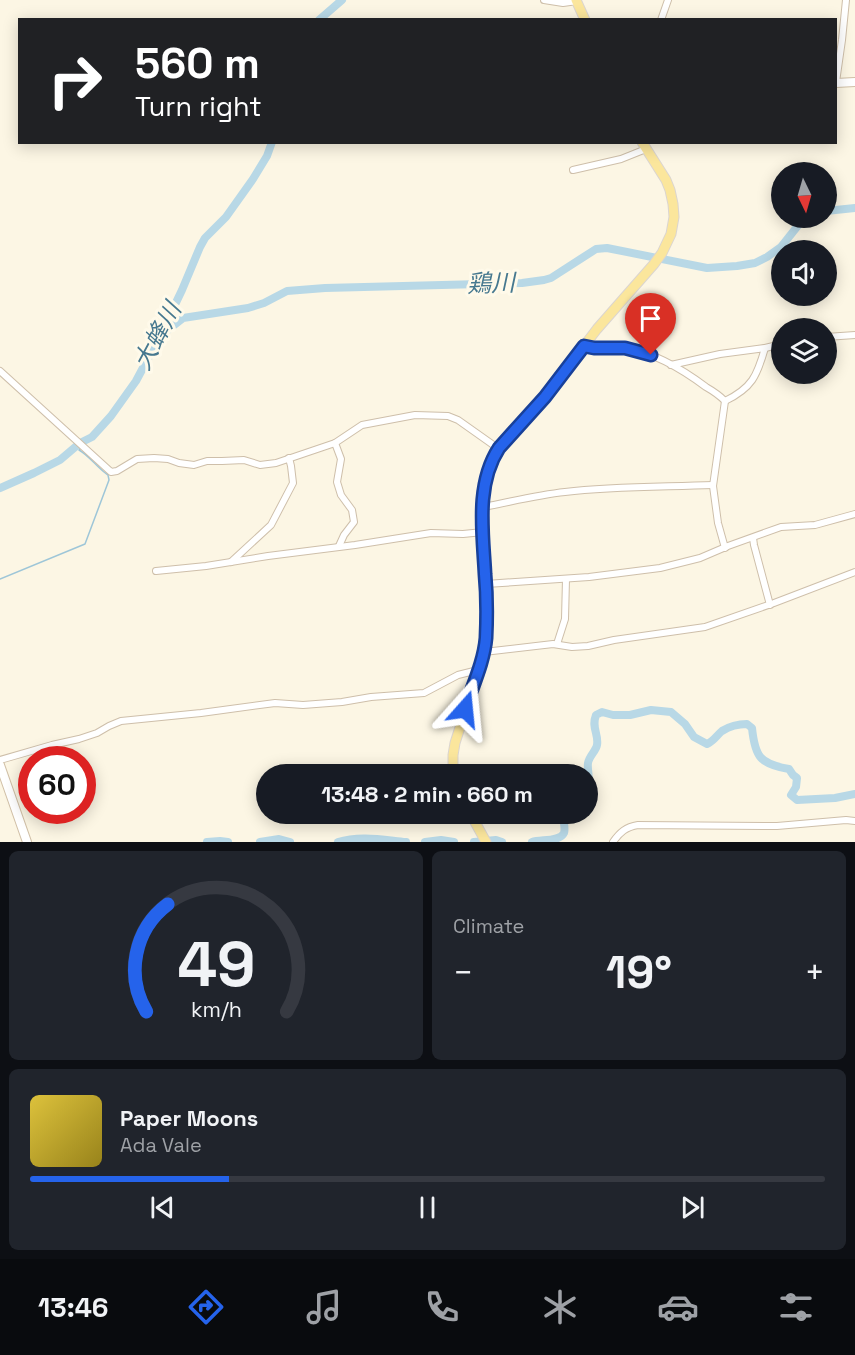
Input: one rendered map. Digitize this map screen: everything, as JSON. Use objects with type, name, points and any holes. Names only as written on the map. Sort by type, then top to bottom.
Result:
[{"type":"main road","points":[[577,1],[584,18]]},
{"type":"main road","points":[[453,764],[455,743],[484,652],[486,638],[483,494],[488,468],[499,448],[545,397],[597,329],[654,264],[668,243],[673,226],[673,204],[670,190],[644,146]]},
{"type":"main road","points":[[476,824],[486,842]]},
{"type":"street","points":[[544,0],[563,3],[577,1]]},
{"type":"street","points":[[662,18],[668,0]]},
{"type":"street","points":[[837,75],[846,0]]},
{"type":"street","points":[[837,82],[855,82]]},
{"type":"street","points":[[573,170],[621,159],[644,146]]},
{"type":"street","points":[[837,336],[855,335]]},
{"type":"street","points":[[584,346],[625,348],[651,355],[695,379],[725,401]]},
{"type":"street","points":[[671,365],[720,354],[771,347]]},
{"type":"street","points":[[725,401],[746,388],[753,380],[765,348]]},
{"type":"street","points":[[0,371],[111,472],[137,459],[154,458],[194,465],[207,461],[244,460],[260,465],[276,463],[335,443],[362,425],[406,417],[434,415],[448,416],[458,420],[499,448]]},
{"type":"street","points":[[725,401],[713,485],[718,523],[725,548]]},
{"type":"street","points":[[335,443],[341,459],[337,482],[341,495],[352,510],[354,522],[339,546]]},
{"type":"street","points":[[230,562],[271,525],[293,483],[289,458]]},
{"type":"street","points":[[483,507],[562,492],[618,487],[713,485]]},
{"type":"street","points":[[486,584],[566,579],[660,568],[700,558],[781,527],[815,525],[855,514]]},
{"type":"street","points":[[156,571],[431,533],[483,532]]},
{"type":"street","points":[[753,538],[770,605]]},
{"type":"street","points":[[484,652],[553,644],[572,647],[588,646],[705,627],[855,572]]},
{"type":"street","points":[[557,645],[565,619],[566,579]]},
{"type":"street","points":[[0,760],[79,739],[121,721],[275,703],[303,705],[424,693],[458,675],[478,670]]},
{"type":"street","points":[[0,765],[27,842]]},
{"type":"street","points":[[613,842],[624,830],[638,825],[777,826],[855,821]]},
{"type":"waterway","name":"大蜂川","points":[[321,18],[342,0]]},
{"type":"waterway","name":"大蜂川","points":[[0,488],[60,460],[80,443],[92,437],[111,416],[136,381],[160,336],[205,238],[226,217],[253,179],[271,144]]},
{"type":"waterway","name":"鶏川","points":[[837,210],[855,208]]},
{"type":"waterway","name":"鶏川","points":[[160,336],[183,318],[248,308],[264,303],[287,291],[522,283],[544,280],[551,278],[596,249],[607,248],[707,268],[755,263],[781,247],[796,228]]},
{"type":"waterway","name":"大蜂川","points":[[84,444],[92,437]]},
{"type":"waterway","points":[[0,579],[85,544],[109,480],[108,475],[79,450],[81,448]]},
{"type":"waterway","points":[[588,764],[597,745],[594,724],[596,715],[602,712],[613,715],[630,715],[651,710],[671,712],[685,724],[694,737],[707,744],[725,729],[747,724],[752,728],[755,746],[761,757],[771,765],[789,769],[797,778],[796,787],[791,795],[797,800],[835,798],[855,794]]},
{"type":"waterway","points":[[532,842],[559,838],[564,833],[563,824]]},
{"type":"waterway","points":[[338,842],[363,838],[406,842]]},
{"type":"waterway","points":[[260,842],[279,839],[290,842]]},
{"type":"waterway","points":[[425,842],[441,840],[454,842]]},
{"type":"waterway","points":[[474,842],[496,840],[502,842]]},
{"type":"waterway","points":[[207,842],[228,842]]},
{"type":"route","points":[[465,709],[484,652],[486,638],[483,494],[488,468],[494,456],[545,397],[584,346],[625,348],[651,355]]}]
